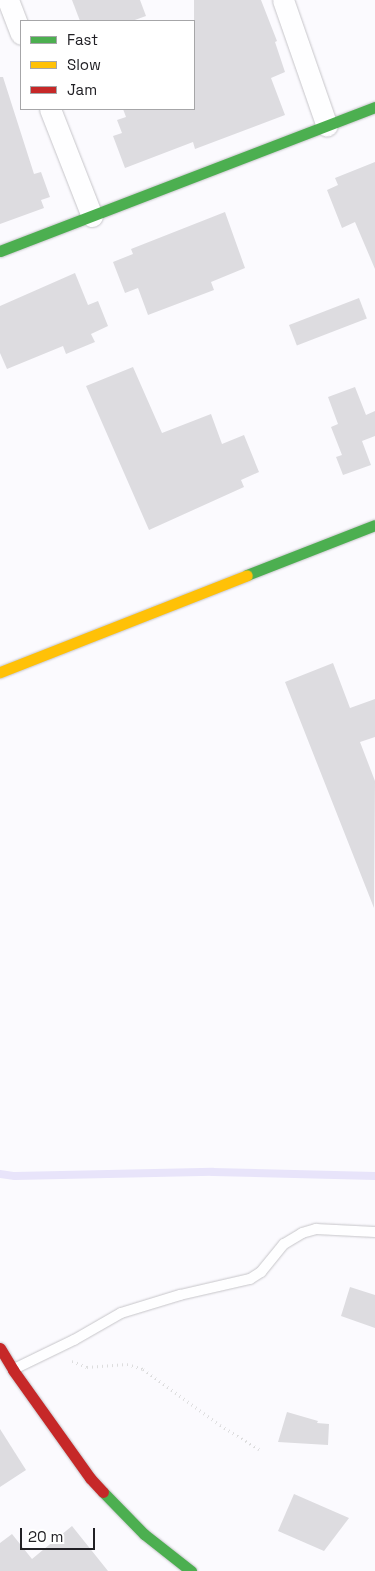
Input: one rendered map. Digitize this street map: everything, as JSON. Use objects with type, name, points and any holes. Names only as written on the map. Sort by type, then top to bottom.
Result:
[{"type":"street","points":[[8,0],[20,31]]},
{"type":"street","points":[[283,0],[327,126]]},
{"type":"street","points":[[0,251],[375,107]]},
{"type":"street","points":[[50,110],[92,216]]},
{"type":"street","points":[[0,672],[375,525]]},
{"type":"street","points":[[0,1348],[12,1370],[90,1478],[144,1534],[191,1571]]},
{"type":"lane","points":[[12,1370],[121,1313],[180,1295],[250,1279],[261,1272],[284,1244],[302,1233],[316,1229],[375,1232]]},
{"type":"path","points":[[53,1349],[87,1367],[127,1364],[143,1369],[220,1425],[259,1449]]},
{"type":"building","points":[[72,0],[140,0],[146,16],[135,20],[80,20]]},
{"type":"building","points":[[194,0],[261,0],[277,41],[275,42],[285,72],[271,78],[285,115],[195,149],[193,142],[125,168],[113,136],[122,133],[117,120],[126,117],[123,110],[195,110]]},
{"type":"building","points":[[0,77],[3,77],[34,174],[41,172],[50,197],[41,200],[44,208],[0,224]]},
{"type":"building","points":[[375,162],[375,269],[355,222],[342,228],[327,190],[338,185],[335,178]]},
{"type":"building","points":[[225,212],[245,268],[211,282],[214,290],[148,315],[138,288],[125,293],[113,262],[133,254],[131,249]]},
{"type":"building","points":[[75,273],[88,305],[98,301],[108,326],[91,334],[95,342],[66,354],[63,346],[7,369],[0,353],[0,306]]},
{"type":"building","points":[[359,298],[367,319],[297,345],[289,325]]},
{"type":"building","points":[[133,367],[162,433],[211,414],[222,444],[244,435],[259,472],[241,480],[244,487],[149,530],[86,386]]},
{"type":"building","points":[[355,387],[366,415],[375,411],[375,436],[362,441],[371,465],[343,475],[336,457],[342,455],[331,427],[338,424],[328,397]]},
{"type":"building","points":[[333,663],[350,708],[375,699],[375,737],[360,742],[375,781],[374,908],[285,682]]},
{"type":"building","points":[[350,1287],[375,1295],[375,1328],[341,1316]]},
{"type":"building","points":[[287,1412],[318,1421],[317,1423],[329,1424],[328,1445],[278,1442]]},
{"type":"building","points":[[0,1429],[26,1470],[0,1487]]},
{"type":"building","points":[[294,1494],[349,1518],[324,1551],[278,1531]]},
{"type":"building","points":[[72,1526],[108,1571],[0,1571],[0,1543],[12,1534],[32,1559]]},
{"type":"waterway","points":[[0,1174],[15,1176],[213,1172],[375,1176]]},
{"type":"traffic: fast","points":[[0,251],[375,107]]},
{"type":"traffic: fast","points":[[247,575],[375,525]]},
{"type":"traffic: fast","points":[[103,1492],[144,1534],[191,1571]]},
{"type":"traffic: slow","points":[[0,672],[247,575]]},
{"type":"traffic: jam","points":[[0,1348],[13,1370],[90,1478],[103,1492]]}]
